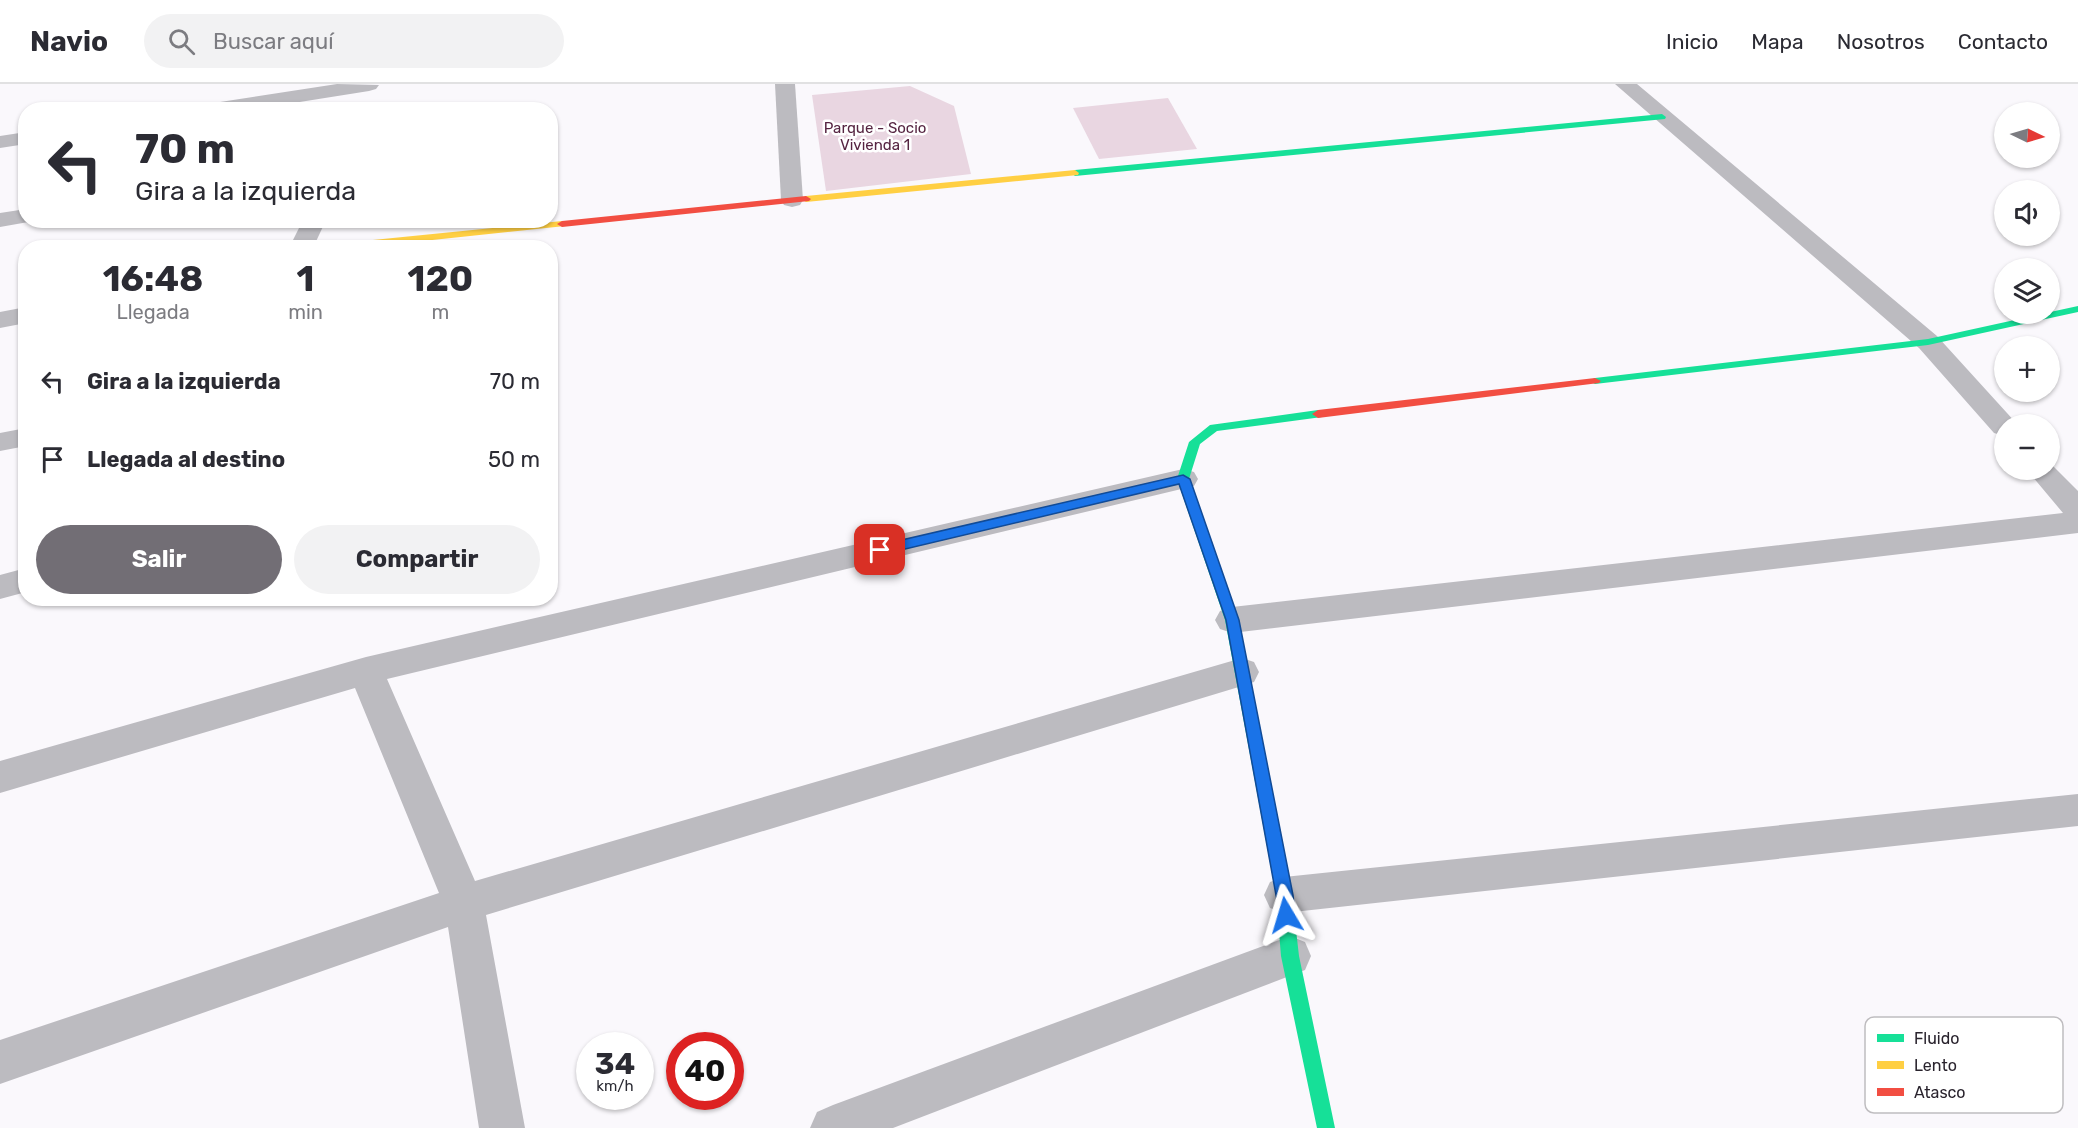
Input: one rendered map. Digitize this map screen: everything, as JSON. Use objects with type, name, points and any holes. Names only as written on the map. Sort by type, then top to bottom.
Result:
[{"type":"street","points":[[785,84],[792,200]]},
{"type":"street","points":[[1625,84],[1928,342],[1994,416]]},
{"type":"street","points":[[252,102],[337,87],[370,85],[363,102]]},
{"type":"street","points":[[331,102],[337,87]]},
{"type":"street","points":[[558,224],[1662,117]]},
{"type":"street","points":[[0,142],[18,139]]},
{"type":"street","points":[[0,220],[18,217]]},
{"type":"street","points":[[401,240],[518,228]]},
{"type":"street","points":[[1326,1128],[1290,956],[1284,895],[1232,620],[1183,479],[1195,441],[1214,428],[1241,423],[1928,342],[2078,309]]},
{"type":"street","points":[[0,320],[18,317]]},
{"type":"street","points":[[0,442],[18,439]]},
{"type":"street","points":[[0,777],[366,670],[1183,479]]},
{"type":"street","points":[[2051,480],[2078,510]]},
{"type":"street","points":[[1232,620],[2078,522]]},
{"type":"street","points":[[0,586],[18,582]]},
{"type":"street","points":[[366,670],[464,903],[502,1128]]},
{"type":"street","points":[[0,1062],[464,903],[1242,672]]},
{"type":"street","points":[[1284,895],[2078,810]]},
{"type":"street","points":[[833,1128],[1290,956]]},
{"type":"green space","name":"Parque - Socio Vivienda 1","points":[[910,86],[954,106],[971,174],[826,191],[812,95]]},
{"type":"green space","points":[[1168,98],[1197,149],[1099,159],[1073,108]]},
{"type":"traffic: fast","points":[[1075,173],[1662,117]]},
{"type":"traffic: fast","points":[[1595,381],[1928,342],[2078,309]]},
{"type":"traffic: fast","points":[[1318,414],[1214,428],[1195,442],[1183,479],[1232,620],[1284,895],[1290,956],[1326,1128]]},
{"type":"traffic: slow","points":[[806,199],[1075,173]]},
{"type":"traffic: slow","points":[[558,224],[562,224]]},
{"type":"traffic: slow","points":[[403,240],[522,228]]},
{"type":"traffic: jam","points":[[562,224],[806,199]]},
{"type":"traffic: jam","points":[[1318,414],[1595,381]]},
{"type":"route","points":[[880,550],[1183,479],[1232,620],[1286,915]]}]
